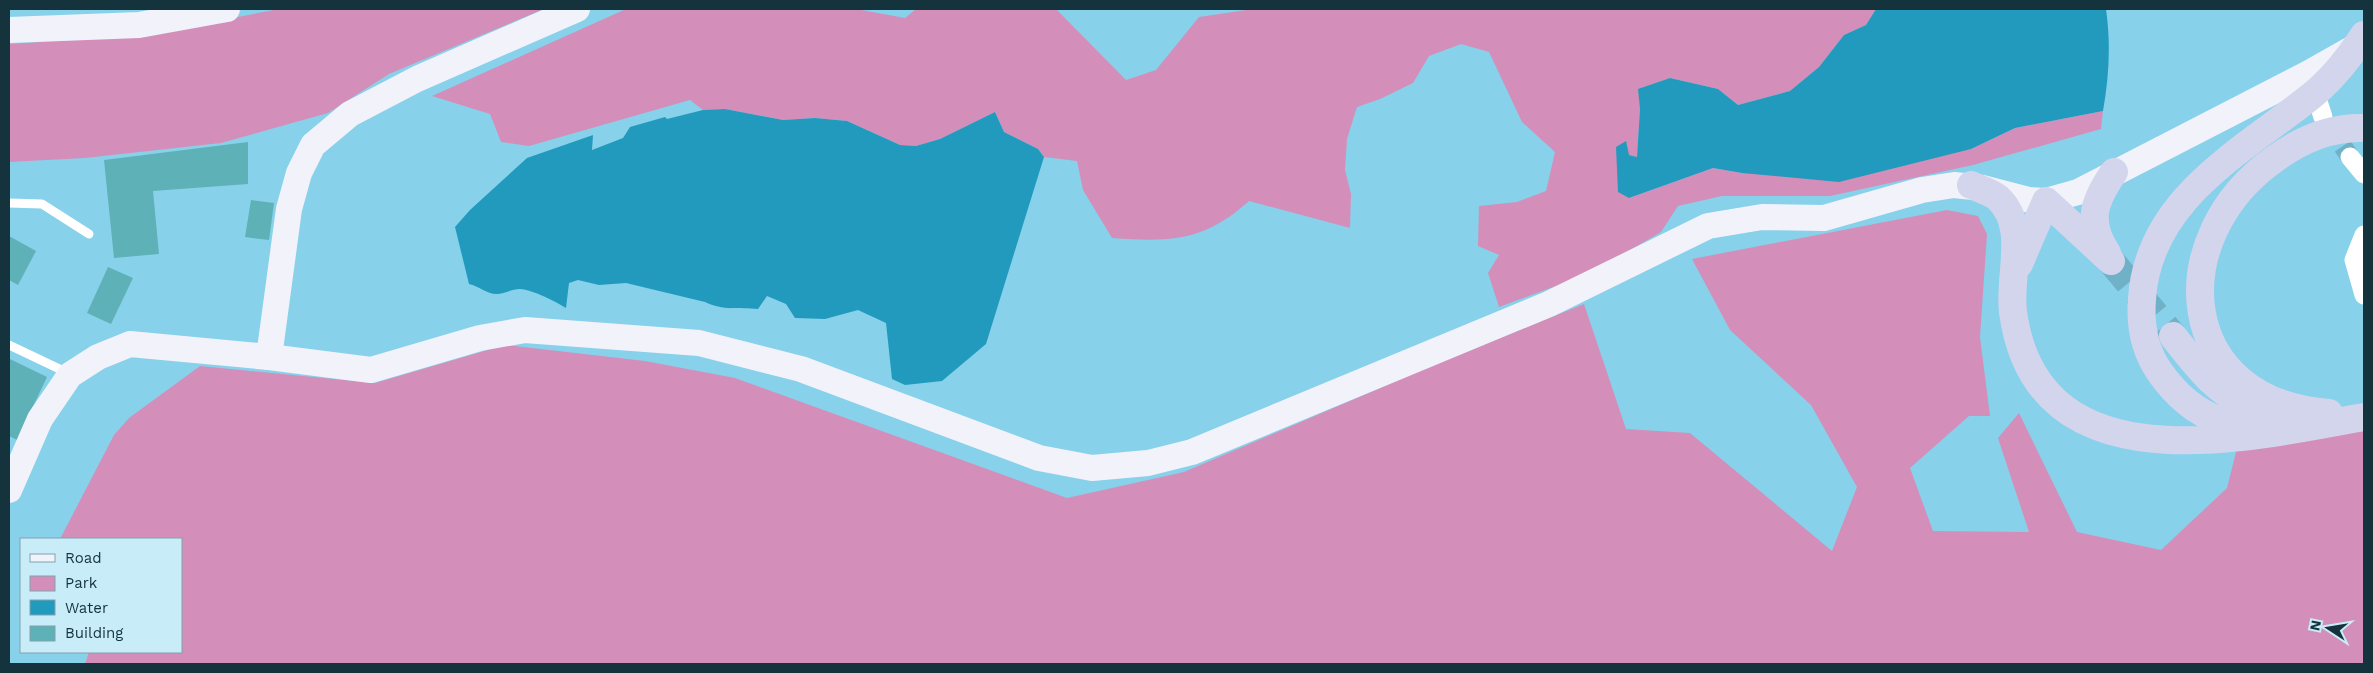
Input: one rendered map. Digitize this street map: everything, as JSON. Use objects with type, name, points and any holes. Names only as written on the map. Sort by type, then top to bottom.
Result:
[{"type":"highway","points":[[2301,428],[2262,430],[2238,426],[2213,418],[2191,406],[2171,388],[2156,367],[2145,344],[2141,316],[2143,288],[2151,255],[2173,213],[2191,191],[2214,169],[2311,96],[2346,61],[2364,35]]},
{"type":"highway","points":[[2329,413],[2309,412],[2272,401],[2241,382],[2228,368],[2216,350],[2206,329],[2200,300],[2202,264],[2207,244],[2220,217],[2245,185],[2265,166],[2285,152],[2327,132],[2347,128],[2364,128]]},
{"type":"highway","points":[[2013,284],[2024,250],[2046,201],[2111,261],[2095,230],[2094,217],[2096,203],[2102,189],[2114,172]]},
{"type":"highway","points":[[1971,186],[1997,197],[2011,217],[2016,245],[2012,310],[2017,334],[2025,356],[2037,379],[2051,398],[2069,414],[2093,426],[2118,434],[2179,440],[2241,438],[2364,416]]},
{"type":"highway","points":[[2173,336],[2215,386],[2248,406],[2290,415],[2329,413],[2364,407]]},
{"type":"street","points":[[9,30],[139,26],[198,12],[227,9]]},
{"type":"street","points":[[269,358],[289,209],[299,173],[313,145],[350,114],[409,84],[577,9]]},
{"type":"street","points":[[9,490],[40,419],[70,375],[98,356],[130,344],[372,370],[480,338],[525,330],[699,343],[801,369],[1039,458],[1092,468],[1148,463],[1192,452],[1549,304],[1708,226],[1762,217],[1824,218],[1930,188],[1954,184],[1971,186],[2029,200],[2046,201],[2078,192],[2308,73],[2364,41]]},
{"type":"street","points":[[2308,73],[2323,118]]},
{"type":"street","points":[[2350,157],[2364,174]]},
{"type":"street","points":[[2364,235],[2354,260],[2364,295]]},
{"type":"lane","points":[[9,203],[42,204],[89,234]]},
{"type":"lane","points":[[9,345],[70,375]]},
{"type":"green space","points":[[279,9],[544,9],[389,74],[328,113],[221,143],[85,158],[9,162],[9,44],[140,36]]},
{"type":"green space","points":[[626,9],[856,9],[905,18],[916,9],[1056,9],[1126,80],[1156,70],[1199,17],[1253,9],[1876,9],[1866,25],[1844,35],[1819,67],[1790,91],[1738,105],[1718,89],[1670,78],[1639,89],[1640,109],[1637,157],[1629,155],[1629,198],[1713,168],[1742,173],[1971,149],[2015,128],[2103,111],[2101,129],[1973,165],[1830,196],[1722,196],[1678,206],[1661,232],[1591,273],[1499,307],[1488,273],[1499,255],[1478,246],[1479,206],[1517,202],[1546,191],[1555,152],[1522,122],[1489,52],[1461,44],[1429,56],[1413,83],[1380,99],[1357,107],[1347,139],[1345,170],[1351,194],[1350,228],[1249,201],[1232,215],[1201,232],[1169,239],[1152,240],[1112,238],[1083,190],[1077,161],[1044,157],[1038,149],[1004,132],[995,112],[940,139],[916,146],[900,145],[847,121],[815,118],[783,120],[725,109],[703,110],[690,100],[529,146],[501,142],[490,114],[432,96]]},
{"type":"green space","points":[[1947,210],[1978,216],[1987,234],[1980,337],[1990,416],[1969,416],[1910,468],[1933,531],[2029,532],[1998,438],[2019,413],[2077,532],[2161,550],[2227,488],[2237,448],[2364,426],[2364,664],[85,664],[89,653],[182,653],[182,538],[61,538],[114,435],[129,418],[200,366],[375,383],[505,345],[645,361],[735,378],[1067,498],[1184,472],[1436,364],[1584,304],[1626,429],[1690,433],[1832,551],[1857,487],[1811,405],[1730,330],[1692,259]]},
{"type":"water","points":[[1876,9],[2106,9],[2109,60],[2103,111],[2015,128],[1971,149],[1839,182],[1742,173],[1713,168],[1629,198],[1618,192],[1616,147],[1626,141],[1629,155],[1637,157],[1640,109],[1638,89],[1670,78],[1718,89],[1738,105],[1790,91],[1819,67],[1844,35],[1866,25]]},
{"type":"water","points":[[725,109],[783,120],[815,118],[847,121],[900,145],[916,146],[940,139],[995,112],[1004,132],[1038,149],[1044,157],[986,344],[942,381],[905,385],[892,379],[886,323],[858,310],[825,319],[795,318],[786,304],[767,296],[758,309],[725,308],[626,283],[599,285],[578,280],[569,283],[566,308],[531,291],[517,289],[493,294],[469,284],[455,227],[470,210],[527,158],[593,135],[592,150],[623,138],[630,127],[665,117],[667,119],[703,110]]},
{"type":"building","points":[[248,142],[248,184],[153,191],[159,254],[114,258],[104,160]]},
{"type":"building","points":[[251,200],[274,203],[269,240],[245,237]]},
{"type":"building","points":[[9,236],[36,251],[18,285],[9,280]]},
{"type":"building","points":[[108,267],[133,278],[111,324],[87,313]]},
{"type":"building","points":[[10,359],[47,377],[17,440],[9,436]]},
{"type":"tunnel","points":[[2327,123],[2350,157]]},
{"type":"tunnel","points":[[2111,261],[2173,336]]}]
